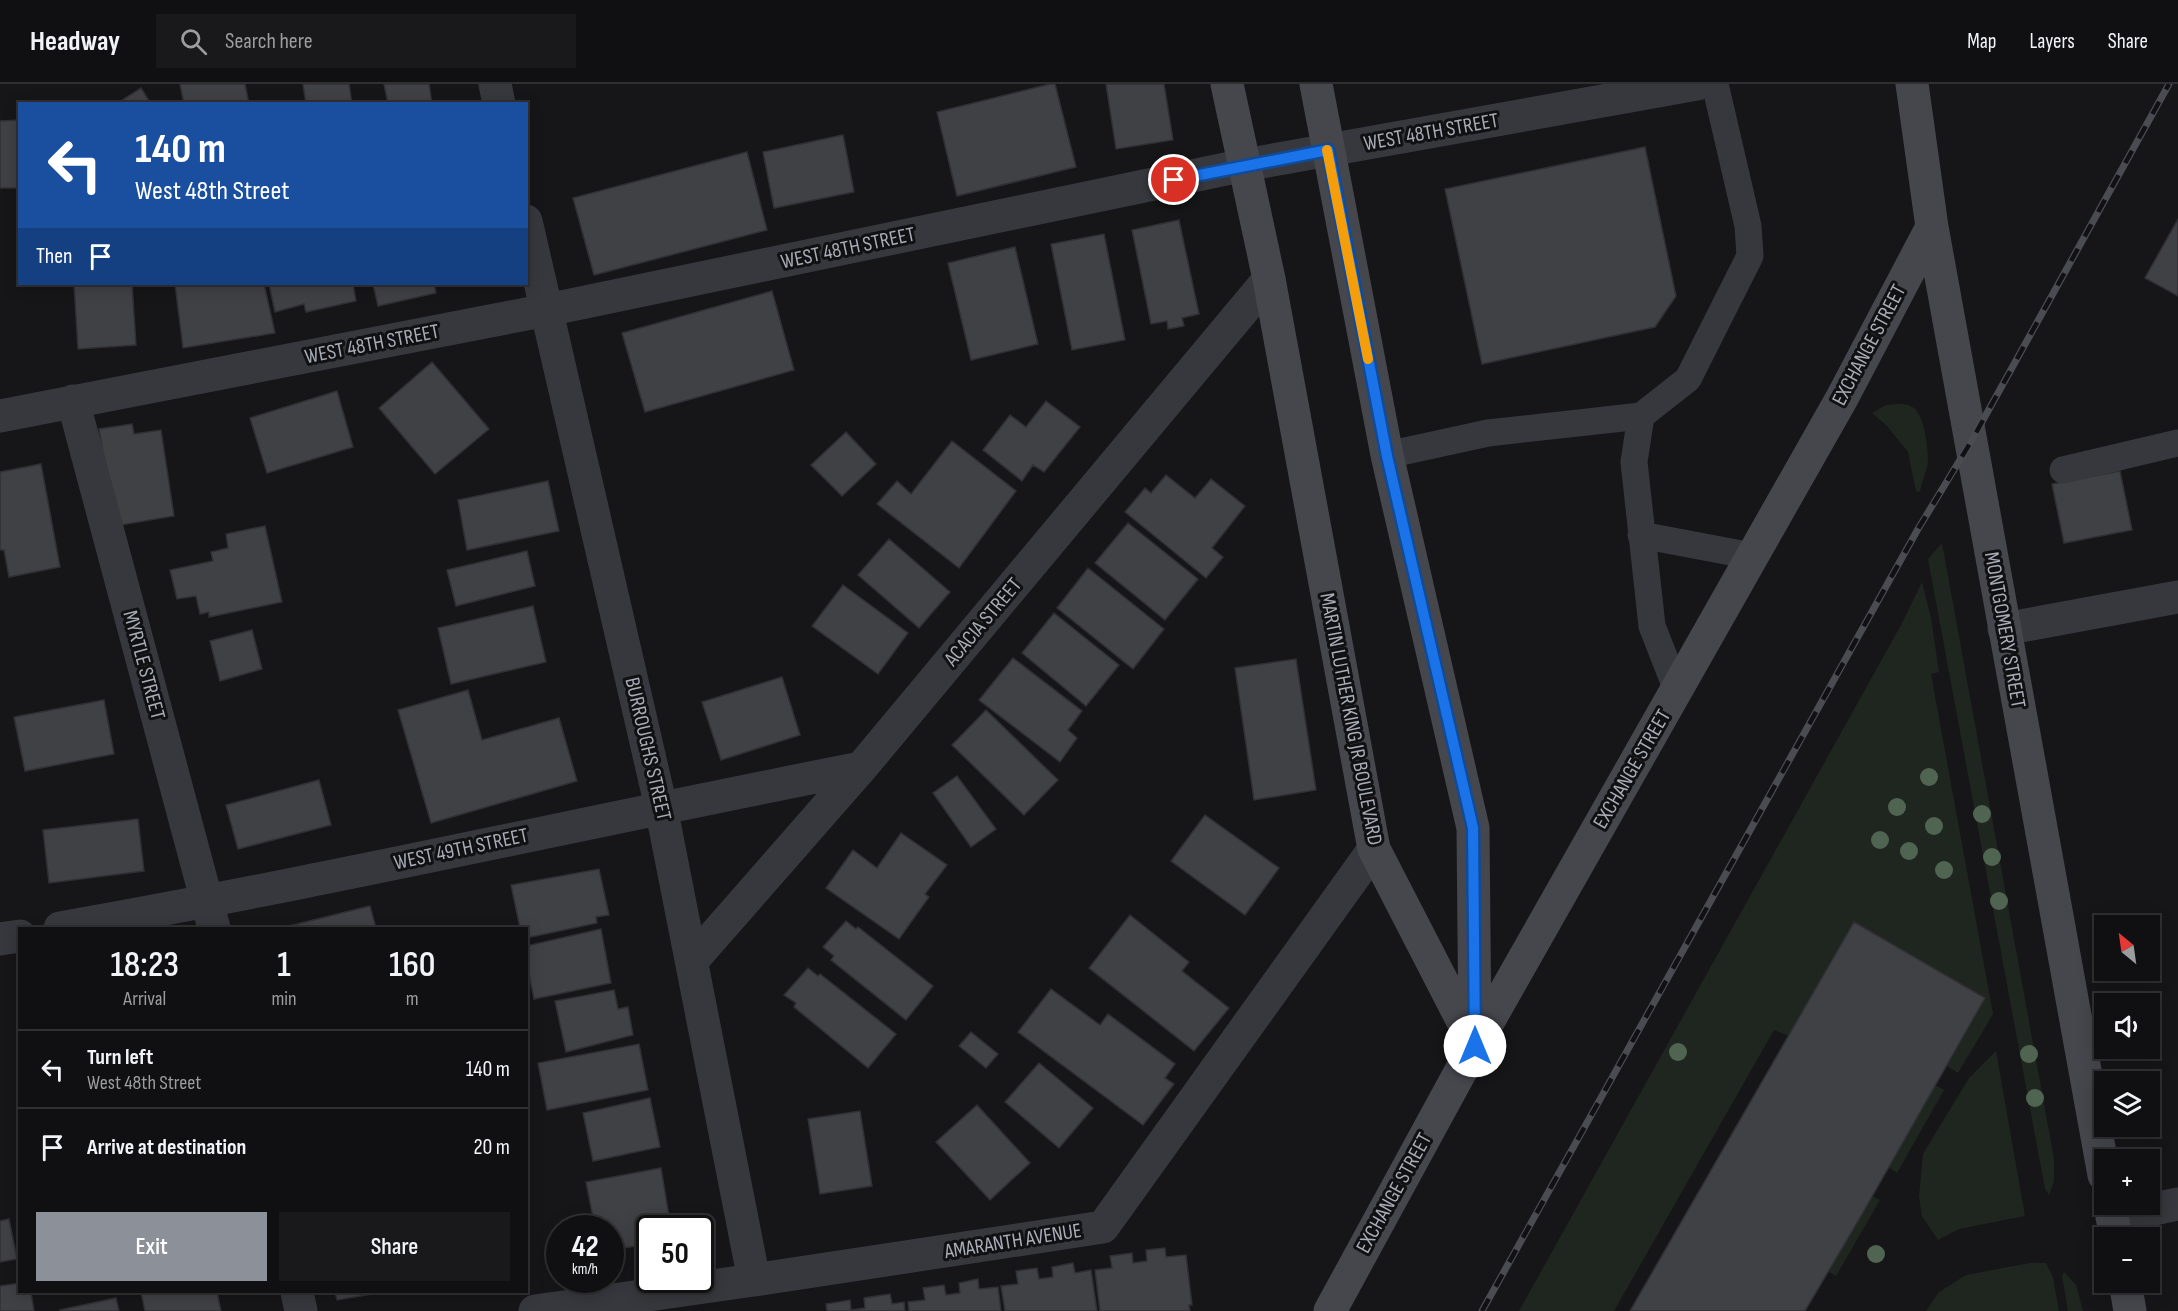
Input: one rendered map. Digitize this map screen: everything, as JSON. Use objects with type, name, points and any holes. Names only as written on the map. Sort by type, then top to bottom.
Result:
[{"type":"main road","name":"MARTIN LUTHER KING JR BOULEVARD","points":[[1227,84],[1269,279],[1374,849],[1475,1046]]},
{"type":"main road","points":[[1316,84],[1387,456],[1473,828],[1475,1046]]},
{"type":"main road","name":"MONTGOMERY STREET","points":[[1912,84],[1932,227],[2099,1149]]},
{"type":"main road","name":"EXCHANGE STREET","points":[[1330,1311],[1475,1046],[1842,398],[1932,227]]},
{"type":"main road","points":[[2127,1293],[2130,1311]]},
{"type":"street","points":[[495,84],[499,102]]},
{"type":"street","name":"WEST 48TH STREET","points":[[0,416],[547,310],[1245,165],[1697,84]]},
{"type":"street","name":"BURROUGHS STREET","points":[[528,229],[662,807],[754,1280]]},
{"type":"street","name":"ACACIA STREET","points":[[692,961],[861,768],[1269,279]]},
{"type":"street","name":"MYRTLE STREET","points":[[73,401],[212,915]]},
{"type":"street","points":[[2004,629],[2178,597]]},
{"type":"street","name":"WEST 49TH STREET","points":[[72,927],[212,915],[662,807],[861,768]]},
{"type":"street","name":"AMARANTH AVENUE","points":[[535,1311],[1103,1227],[1374,849]]},
{"type":"street","points":[[0,939],[18,936]]},
{"type":"street","points":[[2113,1220],[2178,1204]]},
{"type":"street","points":[[297,1293],[301,1311]]},
{"type":"lane","points":[[1387,456],[1488,433],[1641,416],[1688,379],[1750,256],[1748,226],[1715,84]]},
{"type":"lane","points":[[1641,416],[1634,462],[1652,626],[1677,690]]},
{"type":"lane","points":[[2063,470],[2178,443]]},
{"type":"lane","points":[[1641,535],[1752,556]]},
{"type":"shaded area","points":[[1896,404],[1914,408],[1924,428],[1928,462],[1920,491],[1917,492],[1908,452],[1887,426],[1872,413],[1886,405]]},
{"type":"shaded area","points":[[1942,543],[2054,1159],[2054,1181],[2049,1195],[2045,1189],[1928,559]]},
{"type":"shaded area","points":[[1922,582],[1931,618],[1939,672],[1931,674],[1993,1014],[1958,1073],[1947,1066],[1985,998],[1854,923],[1789,1036],[1774,1030],[1614,1311],[1519,1311],[1901,625]]},
{"type":"shaded area","points":[[1996,1051],[2025,1216],[1959,1229],[1938,1240],[1922,1216],[1919,1196],[1923,1154],[1969,1078]]},
{"type":"shaded area","points":[[1935,1085],[1944,1090],[1897,1173],[1888,1167]]},
{"type":"shaded area","points":[[1872,1196],[1880,1200],[1836,1276],[1828,1271]]},
{"type":"shaded area","points":[[2029,1263],[2046,1263],[2053,1277],[2059,1311],[1926,1311],[1939,1292],[1966,1275]]},
{"type":"shaded area","points":[[2064,1272],[2076,1285],[2083,1311],[2068,1311],[2062,1276]]},
{"type":"building","points":[[180,84],[245,84],[249,102],[184,102]]},
{"type":"building","points":[[303,84],[349,84],[352,102],[306,102]]},
{"type":"building","points":[[384,84],[429,84],[432,102],[388,102]]},
{"type":"building","points":[[1055,84],[1076,167],[957,196],[937,112]]},
{"type":"building","points":[[1106,84],[1164,84],[1173,140],[1116,149]]},
{"type":"building","points":[[141,88],[150,102],[119,102]]},
{"type":"building","points":[[18,120],[18,188],[0,188],[0,121]]},
{"type":"building","points":[[843,135],[854,192],[774,208],[763,152]]},
{"type":"building","points":[[1645,147],[1676,296],[1655,327],[1482,364],[1445,189]]},
{"type":"building","points":[[747,152],[767,230],[594,275],[573,198]]},
{"type":"building","points":[[2178,219],[2178,296],[2145,278]]},
{"type":"building","points":[[1179,220],[1199,314],[1182,318],[1184,326],[1168,329],[1167,321],[1151,324],[1132,230]]},
{"type":"building","points":[[1104,234],[1125,340],[1072,350],[1051,244]]},
{"type":"building","points":[[1015,247],[1038,344],[971,360],[948,263]]},
{"type":"building","points":[[74,285],[132,285],[136,345],[78,349]]},
{"type":"building","points":[[175,285],[264,285],[275,333],[183,348]]},
{"type":"building","points":[[269,285],[353,285],[356,301],[306,312],[304,304],[275,312]]},
{"type":"building","points":[[373,285],[434,285],[436,293],[378,306]]},
{"type":"building","points":[[772,291],[794,370],[645,412],[622,333]]},
{"type":"building","points":[[432,362],[489,429],[435,474],[379,408]]},
{"type":"building","points":[[337,391],[353,447],[267,473],[250,418]]},
{"type":"building","points":[[1046,401],[1080,427],[1044,472],[1033,465],[1022,481],[983,450],[1010,415],[1026,427]]},
{"type":"building","points":[[132,424],[134,434],[161,430],[174,516],[115,526],[99,429]]},
{"type":"building","points":[[846,432],[876,464],[842,496],[811,465]]},
{"type":"building","points":[[952,441],[1016,491],[959,568],[877,504],[897,481],[911,494]]},
{"type":"building","points":[[41,464],[60,567],[9,577],[4,550],[0,550],[0,472]]},
{"type":"building","points":[[2120,471],[2132,530],[2064,543],[2052,484]]},
{"type":"building","points":[[1166,475],[1195,498],[1211,479],[1245,506],[1212,548],[1223,557],[1206,578],[1125,512],[1145,488],[1151,493]]},
{"type":"building","points":[[548,481],[559,531],[467,550],[458,500]]},
{"type":"building","points":[[1128,523],[1198,579],[1165,620],[1095,563]]},
{"type":"building","points":[[265,526],[282,602],[209,617],[209,612],[200,614],[196,596],[177,599],[170,570],[213,561],[211,552],[228,548],[226,534]]},
{"type":"building","points":[[889,539],[950,592],[919,628],[858,575]]},
{"type":"building","points":[[527,551],[535,586],[456,606],[447,570]]},
{"type":"building","points":[[1088,568],[1164,629],[1133,669],[1057,608]]},
{"type":"building","points":[[843,585],[908,633],[878,674],[812,626]]},
{"type":"building","points":[[533,606],[546,662],[451,684],[438,628]]},
{"type":"building","points":[[1054,613],[1119,665],[1086,706],[1022,653]]},
{"type":"building","points":[[252,630],[262,669],[220,681],[210,641]]},
{"type":"building","points":[[1013,658],[1082,711],[1068,730],[1077,738],[1060,762],[979,700]]},
{"type":"building","points":[[1296,659],[1316,790],[1254,800],[1235,668]]},
{"type":"building","points":[[782,677],[800,735],[721,760],[702,702]]},
{"type":"building","points":[[468,690],[482,740],[559,718],[577,781],[431,823],[398,710]]},
{"type":"building","points":[[104,700],[114,754],[25,771],[14,717]]},
{"type":"building","points":[[986,710],[1058,780],[1024,815],[952,745]]},
{"type":"building","points":[[957,776],[996,829],[971,847],[933,793]]},
{"type":"building","points":[[319,780],[331,825],[238,849],[226,805]]},
{"type":"building","points":[[1205,815],[1279,868],[1245,915],[1171,861]]},
{"type":"building","points":[[138,819],[144,871],[49,883],[43,830]]},
{"type":"building","points":[[901,833],[947,865],[925,894],[929,897],[899,939],[826,888],[853,850],[877,868]]},
{"type":"building","points":[[599,869],[609,915],[596,917],[597,923],[528,938],[528,927],[520,927],[511,885]]},
{"type":"building","points":[[370,906],[376,927],[285,927]]},
{"type":"building","points":[[1130,915],[1189,962],[1182,971],[1229,1008],[1194,1051],[1089,968]]},
{"type":"building","points":[[846,921],[856,929],[858,927],[933,986],[906,1020],[831,960],[834,956],[823,947]]},
{"type":"building","points":[[1854,922],[1985,998],[1861,1216],[1805,1311],[1630,1311]]},
{"type":"building","points":[[601,929],[611,983],[534,999],[528,969],[528,946]]},
{"type":"building","points":[[808,968],[818,976],[820,974],[896,1034],[868,1068],[794,1007],[796,1003],[784,995]]},
{"type":"building","points":[[1051,989],[1100,1025],[1108,1014],[1175,1064],[1165,1078],[1174,1084],[1143,1125],[1018,1032]]},
{"type":"building","points":[[614,990],[618,1009],[628,1007],[633,1035],[566,1052],[555,1001]]},
{"type":"building","points":[[971,1032],[998,1054],[986,1068],[959,1046]]},
{"type":"building","points":[[639,1044],[648,1090],[547,1110],[538,1063]]},
{"type":"building","points":[[1039,1063],[1093,1108],[1059,1148],[1005,1102]]},
{"type":"building","points":[[650,1098],[660,1147],[593,1161],[583,1113]]},
{"type":"building","points":[[977,1105],[1030,1163],[990,1200],[936,1142]]},
{"type":"building","points":[[860,1111],[872,1186],[820,1194],[808,1119]]},
{"type":"building","points":[[661,1168],[669,1215],[636,1215],[636,1246],[624,1248],[624,1215],[592,1215],[586,1182]]},
{"type":"building","points":[[9,1219],[17,1259],[0,1262],[0,1221]]},
{"type":"building","points":[[1165,1248],[1166,1257],[1186,1255],[1192,1305],[1189,1305],[1190,1311],[1100,1311],[1095,1270],[1112,1268],[1110,1256],[1132,1253],[1133,1263],[1147,1261],[1146,1250]]},
{"type":"building","points":[[1073,1263],[1075,1273],[1091,1270],[1097,1311],[1005,1311],[1001,1286],[1018,1284],[1016,1271],[1037,1268],[1039,1279],[1053,1277],[1052,1267]]},
{"type":"building","points":[[978,1279],[979,1289],[998,1287],[1001,1311],[909,1311],[908,1302],[925,1300],[923,1288],[944,1285],[946,1295],[960,1293],[959,1283]]},
{"type":"building","points":[[18,1283],[18,1293],[31,1293],[34,1311],[0,1311],[0,1286]]},
{"type":"building","points":[[141,1293],[217,1293],[221,1311],[145,1311]]},
{"type":"building","points":[[335,1293],[378,1293],[337,1300]]},
{"type":"building","points":[[890,1294],[892,1304],[904,1302],[905,1311],[827,1311],[826,1304],[850,1300],[851,1310],[865,1308],[864,1298]]},
{"type":"building","points":[[116,1298],[119,1311],[60,1310]]},
{"type":"railway","points":[[1482,1311],[1918,529],[1972,440],[2169,84]]},
{"type":"slow traffic","points":[[1327,150],[1368,359]]},
{"type":"route","points":[[1174,180],[1328,150],[1387,456],[1473,828],[1475,1046]]}]
